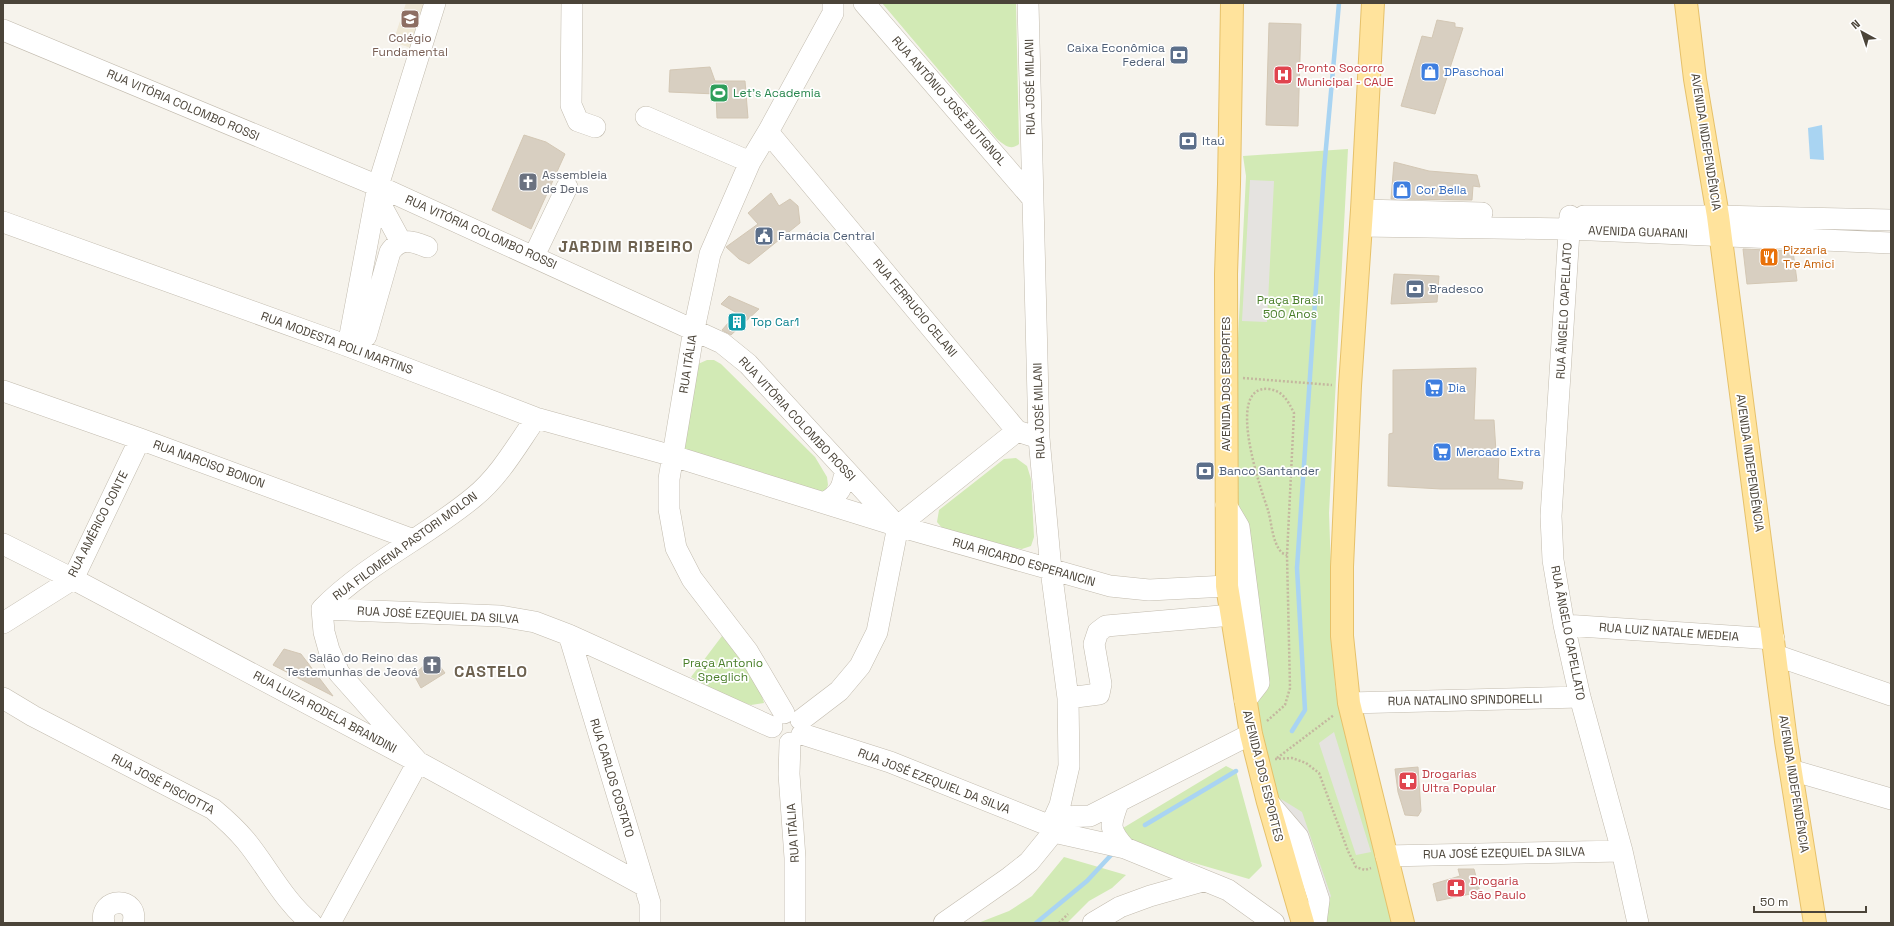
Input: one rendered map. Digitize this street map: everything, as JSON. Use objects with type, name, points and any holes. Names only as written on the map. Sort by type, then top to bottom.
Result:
[{"type":"main road","name":"AVENIDA DOS ESPORTES","points":[[1232,3],[1226,274],[1227,586],[1250,734],[1268,763],[1268,802],[1304,923]]},
{"type":"main road","points":[[1373,3],[1362,218],[1350,386],[1342,567],[1342,636],[1349,703],[1402,923]]},
{"type":"main road","name":"AVENIDA INDEPENDÊNCIA","points":[[1686,3],[1695,79],[1719,226],[1791,770],[1816,923]]},
{"type":"street","points":[[348,346],[377,191],[435,3]]},
{"type":"street","points":[[572,3],[571,106],[578,121],[595,127]]},
{"type":"street","name":"RUA ANTÔNIO JOSÉ BUTIGNOL","points":[[864,3],[1033,199]]},
{"type":"street","name":"RUA JOSÉ MILANI","points":[[944,923],[1010,878],[1028,862],[1053,825],[1060,805],[1069,766],[1068,698],[1051,570],[1039,438],[1028,3]]},
{"type":"street","name":"RUA ITÁLIA","points":[[795,923],[795,858],[789,774],[790,727],[748,652],[692,579],[676,548],[669,509],[669,479],[694,329],[710,254],[750,162],[838,6]]},
{"type":"street","name":"RUA VITÓRIA COLOMBO ROSSI","points":[[3,30],[377,191],[534,256],[722,343],[748,364],[898,526]]},
{"type":"street","points":[[646,118],[750,162]]},
{"type":"street","name":"RUA FERRUCIO CELANI","points":[[768,132],[1018,430],[1039,438]]},
{"type":"street","points":[[534,256],[567,187]]},
{"type":"street","points":[[377,191],[401,242]]},
{"type":"street","name":"AVENIDA GUARANI","points":[[1362,218],[1719,226],[1891,220]]},
{"type":"street","name":"RUA MODESTA POLI MARTINS","points":[[3,222],[348,346],[536,418],[673,456]]},
{"type":"street","name":"RUA ÂNGELO CAPELLATO","points":[[1570,223],[1551,516],[1553,560],[1564,625],[1580,697],[1622,851],[1638,923]]},
{"type":"street","name":"AVENIDA GUARANI","points":[[1719,226],[1891,244]]},
{"type":"street","points":[[366,336],[390,252],[394,246],[401,242],[412,241],[427,247]]},
{"type":"street","name":"RUA NARCISO BONON","points":[[3,391],[140,439],[414,540]]},
{"type":"street","name":"RUA FILOMENA PASTORI MOLON","points":[[418,762],[340,673],[324,632],[322,609],[348,585],[474,497],[494,477],[536,418]]},
{"type":"street","points":[[790,727],[838,691],[860,666],[877,632],[898,526],[1018,430]]},
{"type":"street","name":"RUA AMÉRICO CONTE","points":[[3,623],[73,579],[140,439]]},
{"type":"street","name":"RUA RICARDO ESPERANCIN","points":[[673,456],[898,526],[1110,586],[1149,590],[1227,586]]},
{"type":"street","points":[[824,503],[836,495],[843,485],[845,470]]},
{"type":"street","points":[[1226,505],[1239,527],[1258,674],[1258,683],[1245,701]]},
{"type":"street","name":"RUA LUIZA RODELA BRANDINI","points":[[3,544],[73,579],[418,762],[645,886]]},
{"type":"street","name":"RUA JOSÉ EZEQUIEL DA SILVA","points":[[322,609],[500,616],[535,622],[569,634],[790,727],[890,762],[1053,825],[1125,848],[1228,890],[1265,921]]},
{"type":"street","points":[[1068,698],[1099,694],[1101,684],[1094,644],[1098,632],[1106,626],[1232,615]]},
{"type":"street","name":"RUA LUIZ NATALE MEDEIA","points":[[1564,625],[1774,647],[1891,695]]},
{"type":"street","name":"RUA CARLOS COSTATO","points":[[569,634],[650,903],[650,923]]},
{"type":"street","name":"RUA NATALINO SPINDORELLI","points":[[1349,703],[1580,697]]},
{"type":"street","name":"RUA JOSÉ PISCIOTTA","points":[[3,698],[33,716],[213,809],[230,824],[246,842],[292,905],[311,923]]},
{"type":"street","points":[[1053,825],[1090,816],[1118,803],[1250,734]]},
{"type":"street","points":[[330,923],[418,762]]},
{"type":"street","points":[[1791,770],[1891,799]]},
{"type":"street","points":[[1268,802],[1298,836],[1319,900],[1316,923]]},
{"type":"street","points":[[1118,803],[1111,821],[1111,830],[1125,848]]},
{"type":"street","name":"RUA JOSÉ EZEQUIEL DA SILVA","points":[[1387,861],[1622,851]]},
{"type":"street","points":[[1093,923],[1120,907],[1150,896],[1203,881]]},
{"type":"street","points":[[104,923],[103,917],[106,908],[115,902],[120,902],[125,904],[132,912],[134,917],[133,923]]},
{"type":"path","points":[[1226,377],[1338,385]]},
{"type":"path","points":[[1250,734],[1285,705],[1290,688],[1287,555],[1294,413],[1288,400],[1281,393],[1264,389],[1257,391],[1252,395],[1249,401],[1247,419],[1248,433],[1257,480],[1278,549],[1287,555]]},
{"type":"path","points":[[1268,763],[1349,703]]},
{"type":"path","points":[[1268,763],[1292,758],[1306,763],[1318,773],[1348,851],[1356,867],[1365,870],[1379,866],[1387,861]]},
{"type":"path","points":[[1059,923],[1068,914]]},
{"type":"shaded area","name":"Colégio Fundamental","points":[[406,3],[425,3],[411,48],[399,44],[395,36]]},
{"type":"shaded area","points":[[1250,180],[1274,181],[1267,322],[1242,321]]},
{"type":"shaded area","points":[[1334,732],[1371,852],[1356,855],[1319,743]]},
{"type":"shaded area","points":[[1281,799],[1302,812],[1331,896],[1320,920]]},
{"type":"green space","points":[[882,3],[1016,3],[1019,144],[1010,147],[997,139]]},
{"type":"green space","name":"Praça Brasil 500 Anos","points":[[1348,149],[1329,513],[1335,685],[1392,923],[1307,923],[1259,731],[1230,500],[1246,176],[1243,156]]},
{"type":"green space","points":[[707,360],[714,360],[721,364],[815,457],[827,477],[828,485],[825,492],[686,456],[684,448],[698,364]]},
{"type":"green space","points":[[1016,458],[1027,466],[1031,479],[1034,537],[1031,546],[1022,549],[1011,547],[943,529],[937,522],[939,510],[1004,459]]},
{"type":"green space","name":"Praça Antonio Speglich","points":[[722,636],[741,659],[752,676],[761,693],[764,703],[751,705],[731,699],[691,677]]},
{"type":"green space","points":[[1226,766],[1236,771],[1262,866],[1249,879],[1160,853],[1130,840],[1123,828]]},
{"type":"green space","points":[[1064,857],[1126,875],[1112,888],[1089,901],[1067,923],[978,923],[1009,911],[1032,896]]},
{"type":"water","points":[[1822,125],[1824,160],[1810,159],[1808,128]]},
{"type":"building","name":"DPaschoal","points":[[1437,20],[1455,23],[1455,27],[1463,28],[1435,114],[1401,106],[1422,36],[1432,38]]},
{"type":"building","name":"Pronto Socorro Municipal - CAUE","points":[[1269,23],[1301,24],[1298,126],[1266,125]]},
{"type":"building","name":"Let's Academia","points":[[710,67],[715,81],[745,81],[748,118],[717,118],[716,94],[669,92],[670,70]]},
{"type":"building","name":"Assembleia de Deus","points":[[524,135],[546,142],[565,154],[531,229],[492,210]]},
{"type":"building","points":[[1394,162],[1429,171],[1477,175],[1480,187],[1473,186],[1472,200],[1391,199]]},
{"type":"building","name":"Farmácia Central","points":[[771,193],[779,206],[790,199],[798,206],[800,223],[749,264],[739,259],[726,247],[758,224],[748,213]]},
{"type":"building","name":"Pizzaria Tre Amici","points":[[1743,249],[1793,251],[1797,281],[1747,284]]},
{"type":"building","name":"Bradesco","points":[[1394,274],[1439,276],[1437,302],[1391,304]]},
{"type":"building","name":"Top Car1","points":[[729,296],[759,309],[731,335],[722,330],[737,313],[721,304]]},
{"type":"building","name":"Mercado Extra","points":[[1476,368],[1474,420],[1494,420],[1496,452],[1499,452],[1498,479],[1523,482],[1522,489],[1441,489],[1388,486],[1389,434],[1393,433],[1393,370]]},
{"type":"building","points":[[284,649],[301,654],[333,696],[273,665]]},
{"type":"building","name":"Salão do Reino das Testemunhas de Jeová","points":[[433,657],[445,673],[421,688],[414,675]]},
{"type":"building","name":"Drogarias Ultra Popular","points":[[1418,767],[1421,811],[1418,816],[1405,815],[1398,792],[1395,769]]},
{"type":"building","name":"Drogaria São Paulo","points":[[1458,869],[1474,869],[1480,892],[1437,901],[1433,884],[1460,876]]},
{"type":"waterway","points":[[1292,731],[1305,710],[1297,568],[1324,170],[1339,3]]},
{"type":"waterway","points":[[1145,825],[1236,771]]},
{"type":"waterway","points":[[1036,923],[1087,881],[1112,854]]},
{"type":"place","name":"Colégio Fundamental","points":[[410,19]]},
{"type":"place","name":"Caixa Econômica Federal","points":[[1179,55]]},
{"type":"place","name":"DPaschoal","points":[[1430,72]]},
{"type":"place","name":"Pronto Socorro Municipal - CAUE","points":[[1283,75]]},
{"type":"place","name":"Let's Academia","points":[[719,93]]},
{"type":"place","name":"Itaú","points":[[1188,141]]},
{"type":"place","name":"Assembleia de Deus","points":[[528,182]]},
{"type":"place","name":"Cor Bella","points":[[1402,190]]},
{"type":"place","name":"Farmácia Central","points":[[764,236]]},
{"type":"place","name":"Pizzaria Tre Amici","points":[[1769,257]]},
{"type":"place","name":"Bradesco","points":[[1415,289]]},
{"type":"place","name":"Top Car1","points":[[737,322]]},
{"type":"place","name":"Dia","points":[[1434,388]]},
{"type":"place","name":"Mercado Extra","points":[[1442,452]]},
{"type":"place","name":"Banco Santander","points":[[1205,471]]},
{"type":"place","name":"Salão do Reino das Testemunhas de Jeová","points":[[432,665]]},
{"type":"place","name":"Drogarias Ultra Popular","points":[[1408,781]]},
{"type":"place","name":"Drogaria São Paulo","points":[[1456,888]]},
{"type":"district","name":"JARDIM RIBEIRO","points":[[626,246]]},
{"type":"district","name":"CASTELO","points":[[491,671]]}]
